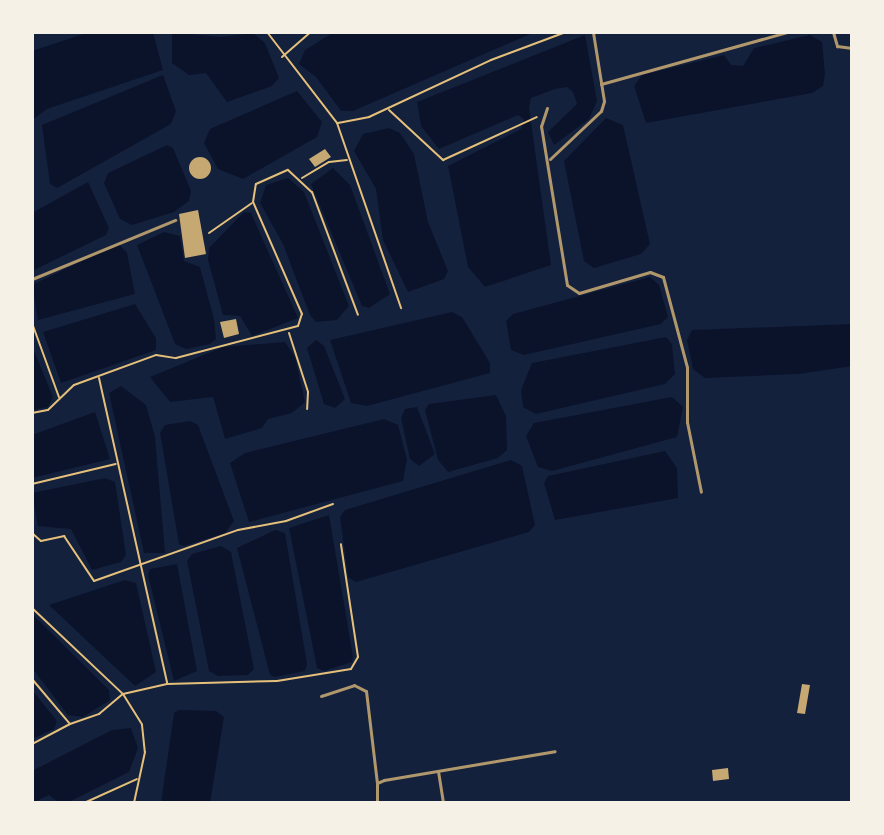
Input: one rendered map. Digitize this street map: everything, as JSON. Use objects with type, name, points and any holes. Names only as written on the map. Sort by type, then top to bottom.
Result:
[{"type":"street","points":[[550,159],[601,111],[601,84],[593,32]]},
{"type":"street","points":[[601,84],[787,32]]},
{"type":"street","points":[[833,32],[837,46],[852,48]]},
{"type":"street","points":[[547,108],[541,126],[550,159],[570,290],[579,293],[650,272],[663,277],[687,367],[687,422],[701,492]]},
{"type":"street","points":[[32,279],[175,220]]},
{"type":"street","points":[[321,696],[354,685],[366,691],[377,803]]},
{"type":"street","points":[[377,783],[555,751]]},
{"type":"street","points":[[438,771],[443,803]]},
{"type":"path","points":[[267,32],[282,57],[307,79],[337,123],[401,308]]},
{"type":"path","points":[[282,57],[311,32]]},
{"type":"path","points":[[337,123],[388,109],[491,60],[566,32]]},
{"type":"path","points":[[388,109],[443,160],[533,118]]},
{"type":"path","points":[[302,178],[329,162],[348,160]]},
{"type":"path","points":[[32,413],[48,410],[74,385],[156,355],[176,358],[288,332],[298,326],[302,314],[253,202],[256,184],[288,170],[302,178],[358,315]]},
{"type":"path","points":[[209,233],[253,202]]},
{"type":"path","points":[[32,323],[59,398]]},
{"type":"path","points":[[288,332],[308,392],[307,409]]},
{"type":"path","points":[[99,378],[167,684]]},
{"type":"path","points":[[32,484],[117,463]]},
{"type":"path","points":[[32,533],[41,541],[64,536],[94,581],[238,530],[286,521],[333,504]]},
{"type":"path","points":[[32,744],[70,724],[99,714],[123,694],[167,684],[277,681],[351,669],[358,657],[341,544]]},
{"type":"path","points":[[32,608],[123,694],[147,736],[134,803]]},
{"type":"path","points":[[32,679],[70,724]]},
{"type":"path","points":[[84,803],[138,778]]},
{"type":"water","points":[[89,32],[153,32],[163,70],[47,109],[32,120],[32,51]]},
{"type":"water","points":[[172,32],[220,37],[253,33],[265,43],[279,78],[272,86],[227,102],[206,73],[189,75],[172,63]]},
{"type":"water","points":[[334,32],[535,32],[353,111],[341,111],[316,77],[299,64],[305,50]]},
{"type":"water","points":[[585,35],[597,101],[589,119],[554,145],[548,132],[577,104],[573,92],[567,87],[555,89],[531,98],[529,108],[551,265],[485,287],[468,267],[448,166],[521,129],[524,119],[518,115],[439,149],[421,126],[417,102]]},
{"type":"water","points":[[810,35],[822,42],[825,74],[823,86],[812,93],[646,123],[634,86],[642,75],[724,55],[731,65],[743,66],[754,48]]},
{"type":"water","points":[[163,75],[176,111],[171,124],[57,188],[50,184],[42,125]]},
{"type":"water","points":[[297,91],[322,122],[317,137],[243,179],[218,169],[204,143],[210,129]]},
{"type":"water","points":[[606,118],[623,125],[650,244],[641,254],[594,268],[584,261],[564,161]]},
{"type":"water","points":[[389,128],[400,133],[414,154],[428,222],[448,271],[444,279],[408,292],[383,240],[376,189],[354,151],[363,134]]},
{"type":"water","points":[[167,145],[173,148],[191,191],[189,201],[174,212],[132,225],[120,219],[104,183],[108,173]]},
{"type":"water","points":[[333,168],[350,185],[390,294],[369,308],[362,306],[311,184]]},
{"type":"water","points":[[288,178],[304,192],[349,306],[337,320],[316,322],[310,315],[283,244],[260,203],[266,185]]},
{"type":"water","points":[[88,182],[109,228],[106,235],[32,271],[32,213]]},
{"type":"water","points":[[244,212],[251,213],[298,318],[252,336],[240,316],[223,315],[208,260],[209,248]]},
{"type":"water","points":[[164,232],[180,236],[184,261],[200,267],[214,319],[216,339],[210,344],[186,349],[175,344],[137,245]]},
{"type":"water","points":[[118,243],[127,253],[135,294],[38,320],[32,285]]},
{"type":"water","points":[[650,277],[659,285],[668,317],[661,324],[524,355],[511,350],[506,321],[513,314]]},
{"type":"water","points":[[135,304],[156,338],[156,350],[61,383],[43,332]]},
{"type":"water","points":[[452,312],[462,317],[490,363],[490,373],[367,406],[351,403],[330,340]]},
{"type":"water","points":[[852,324],[852,366],[799,374],[705,378],[693,369],[687,340],[692,330]]},
{"type":"water","points":[[666,337],[672,344],[675,374],[665,384],[536,414],[523,407],[521,390],[532,363]]},
{"type":"water","points":[[316,340],[324,346],[345,399],[335,408],[324,404],[307,348]]},
{"type":"water","points":[[285,342],[295,357],[305,402],[292,413],[268,419],[262,428],[225,439],[213,397],[170,402],[150,377],[223,347]]},
{"type":"water","points":[[32,346],[53,397],[48,407],[32,410]]},
{"type":"water","points":[[121,386],[146,405],[155,437],[165,553],[144,553],[109,393]]},
{"type":"water","points":[[496,395],[506,416],[507,450],[498,458],[448,472],[438,460],[425,410],[429,404]]},
{"type":"water","points":[[672,397],[683,407],[677,437],[552,471],[538,467],[526,436],[534,423]]},
{"type":"water","points":[[417,407],[435,454],[419,466],[410,459],[401,418],[405,409]]},
{"type":"water","points":[[95,412],[110,459],[32,478],[32,435]]},
{"type":"water","points":[[384,419],[398,425],[407,459],[403,481],[249,522],[230,463],[245,453]]},
{"type":"water","points":[[190,421],[198,425],[234,521],[225,533],[184,546],[179,544],[160,433],[165,425]]},
{"type":"water","points":[[665,451],[677,468],[678,498],[555,520],[544,483],[548,476]]},
{"type":"water","points":[[511,460],[522,466],[535,525],[529,532],[356,582],[348,577],[340,517],[345,510]]},
{"type":"water","points":[[105,478],[115,482],[126,555],[121,562],[92,570],[71,529],[38,526],[32,493]]},
{"type":"water","points":[[329,515],[353,657],[352,662],[324,671],[317,668],[289,528]]},
{"type":"water","points":[[275,530],[285,533],[307,664],[305,671],[275,677],[270,675],[237,548]]},
{"type":"water","points":[[221,546],[231,552],[254,669],[248,675],[218,676],[209,671],[187,561],[192,554]]},
{"type":"water","points":[[177,564],[197,671],[174,681],[148,575],[150,569]]},
{"type":"water","points":[[125,580],[136,583],[156,672],[135,686],[49,605]]},
{"type":"water","points":[[32,614],[109,690],[110,700],[83,717],[68,715],[32,668]]},
{"type":"water","points":[[32,690],[57,721],[54,729],[32,739]]},
{"type":"water","points":[[179,710],[216,711],[224,717],[210,803],[161,803],[174,713]]},
{"type":"water","points":[[131,728],[138,748],[129,772],[69,802],[58,802],[49,795],[32,803],[32,771],[112,730]]},
{"type":"building","points":[[325,149],[331,157],[315,167],[309,159]]},
{"type":"building","points":[[200,157],[208,160],[211,168],[208,176],[200,179],[192,176],[189,168],[192,160]]},
{"type":"building","points":[[198,210],[206,254],[185,258],[179,214]]},
{"type":"building","points":[[236,319],[239,334],[224,338],[220,322]]},
{"type":"building","points":[[802,684],[810,685],[805,714],[797,713]]},
{"type":"building","points":[[728,768],[729,779],[713,781],[712,770]]}]
